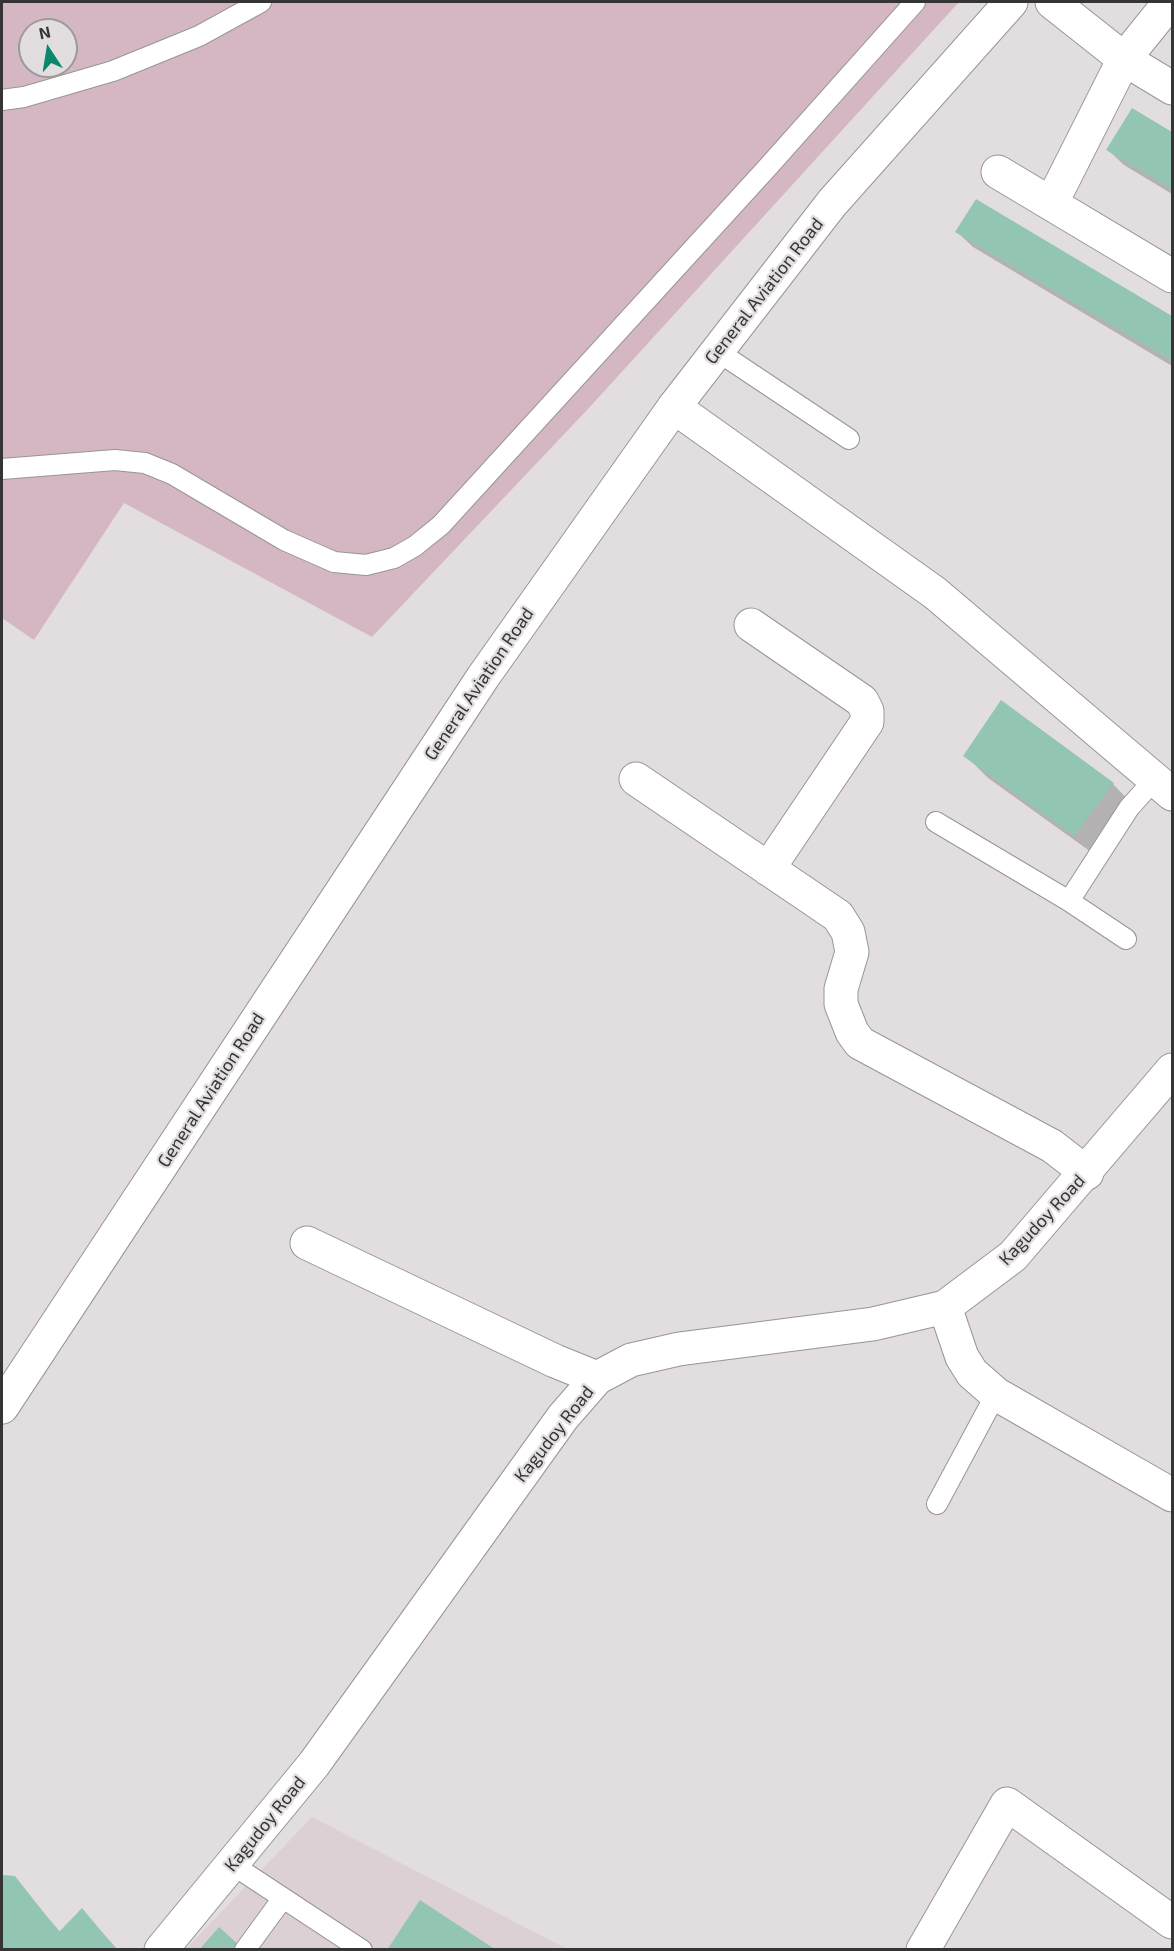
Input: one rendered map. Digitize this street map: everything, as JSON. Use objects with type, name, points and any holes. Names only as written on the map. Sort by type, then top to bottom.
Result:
[{"type":"street","name":"General Aviation Road","points":[[2,1407],[483,676],[674,407],[832,203],[1011,2]]},
{"type":"street","points":[[1052,2],[1124,59],[1173,88]]},
{"type":"street","points":[[1052,202],[1124,59],[1170,2]]},
{"type":"street","points":[[998,172],[1173,276]]},
{"type":"street","points":[[674,407],[935,593],[1163,787]]},
{"type":"street","points":[[751,625],[862,701],[867,711],[867,722],[768,869]]},
{"type":"street","points":[[636,779],[838,916],[843,923],[852,952],[841,989],[841,1004],[852,1032],[860,1043],[1052,1146],[1087,1173]]},
{"type":"street","name":"Kagudoy Road","points":[[160,1950],[233,1865],[314,1764],[564,1417],[597,1378],[631,1360],[679,1349],[873,1324],[945,1307],[1013,1256],[1087,1173],[1173,1070]]},
{"type":"street","points":[[307,1243],[555,1361],[597,1378]]},
{"type":"street","points":[[945,1307],[962,1357],[972,1372],[996,1394],[1173,1495]]},
{"type":"street","points":[[923,1950],[1007,1804],[1173,1922]]},
{"type":"lane","points":[[2,99],[24,97],[113,71],[199,36],[261,2]]},
{"type":"lane","points":[[2,469],[115,460],[145,463],[172,474],[284,540],[334,561],[366,565],[394,558],[416,546],[441,525],[767,168],[915,2]]},
{"type":"lane","points":[[717,351],[849,439]]},
{"type":"lane","points":[[1069,901],[1129,808],[1163,787]]},
{"type":"lane","points":[[936,822],[1069,901],[1126,939]]},
{"type":"lane","points":[[937,1504],[996,1394]]},
{"type":"lane","points":[[233,1865],[362,1950]]},
{"type":"lane","points":[[245,1950],[284,1898]]},
{"type":"shaded area","points":[[2,2],[959,2],[588,409],[372,637],[124,503],[34,640],[2,618]]},
{"type":"shaded area","points":[[312,1817],[567,1949],[185,1950]]},
{"type":"building","points":[[1132,108],[1172,132],[1172,189],[1106,150]]},
{"type":"building","points":[[976,199],[1172,316],[1172,361],[955,232]]},
{"type":"building","points":[[1001,700],[1114,783],[1074,836],[963,756]]},
{"type":"building","points":[[2,1875],[15,1876],[59,1932],[82,1908],[117,1950],[3,1950]]},
{"type":"building","points":[[420,1900],[496,1950],[387,1950]]},
{"type":"building","points":[[219,1927],[239,1945],[234,1950],[199,1950]]}]
